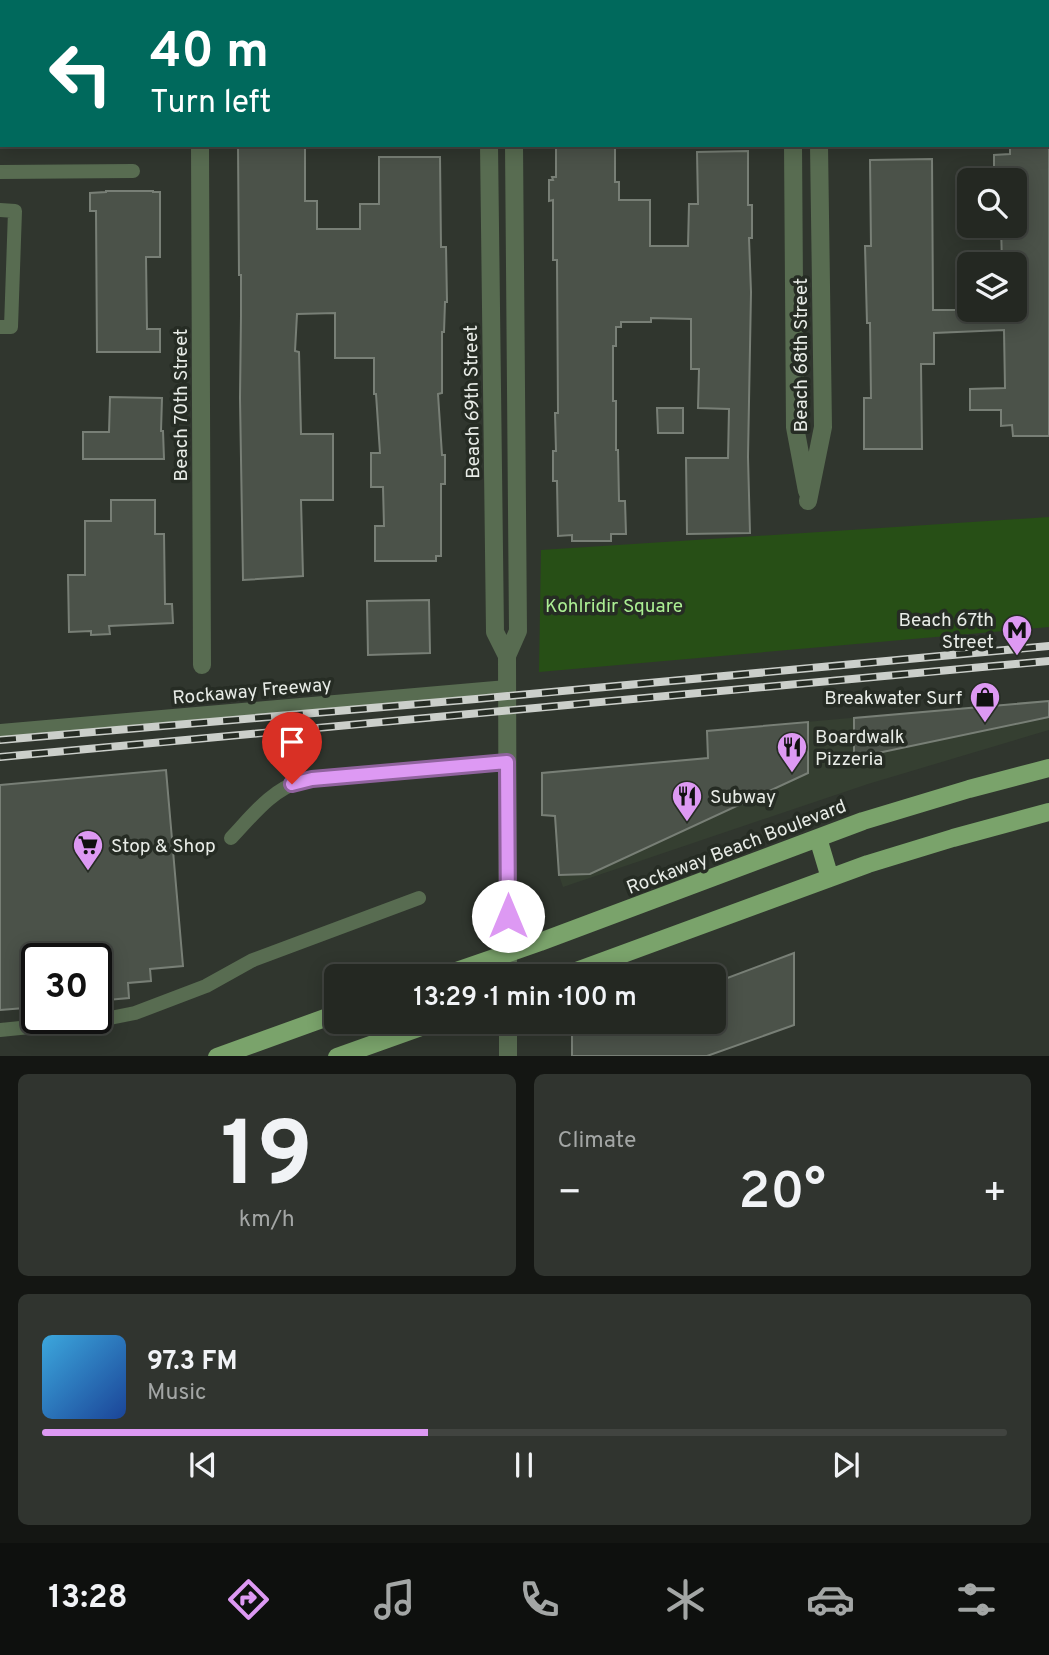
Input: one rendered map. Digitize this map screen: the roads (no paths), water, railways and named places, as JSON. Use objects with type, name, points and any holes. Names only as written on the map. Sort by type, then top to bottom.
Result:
[{"type":"main road","name":"Rockaway Beach Boulevard","points":[[476,964],[863,821],[1049,768]]},
{"type":"main road","points":[[596,964],[911,850],[1049,811]]},
{"type":"main road","points":[[817,838],[830,878]]},
{"type":"main road","points":[[217,1056],[324,1018]]},
{"type":"main road","points":[[337,1056],[400,1034]]},
{"type":"street","name":"Beach 70th Street","points":[[200,147],[202,665]]},
{"type":"street","name":"Beach 69th Street","points":[[489,147],[495,632],[507,656]]},
{"type":"street","name":"Beach 69th Street","points":[[508,964],[507,656],[518,631],[514,147]]},
{"type":"street","name":"Beach 68th Street","points":[[793,147],[795,426],[808,501],[823,427],[819,147]]},
{"type":"street","name":"Rockaway Freeway","points":[[0,733],[507,689]]},
{"type":"street","points":[[508,1034],[508,1056]]},
{"type":"lane","points":[[0,172],[133,171]]},
{"type":"lane","points":[[0,210],[15,211],[11,327],[0,327]]},
{"type":"lane","points":[[230,838],[273,795],[301,781],[507,762]]},
{"type":"lane","points":[[0,1030],[100,1020],[135,1013],[206,986],[253,960],[419,898]]},
{"type":"railway","points":[[0,740],[1049,646]]},
{"type":"railway","points":[[0,757],[1049,661]]},
{"type":"place","name":"Beach 67th Street","points":[[1017,657]]},
{"type":"place","name":"Breakwater Surf","points":[[985,724]]},
{"type":"place","name":"Boardwalk Pizzeria","points":[[792,774]]},
{"type":"place","name":"Subway","points":[[687,823]]},
{"type":"place","name":"Stop & Shop","points":[[88,872]]},
{"type":"park label","name":"Kohlridir Square","points":[[614,605]]}]
